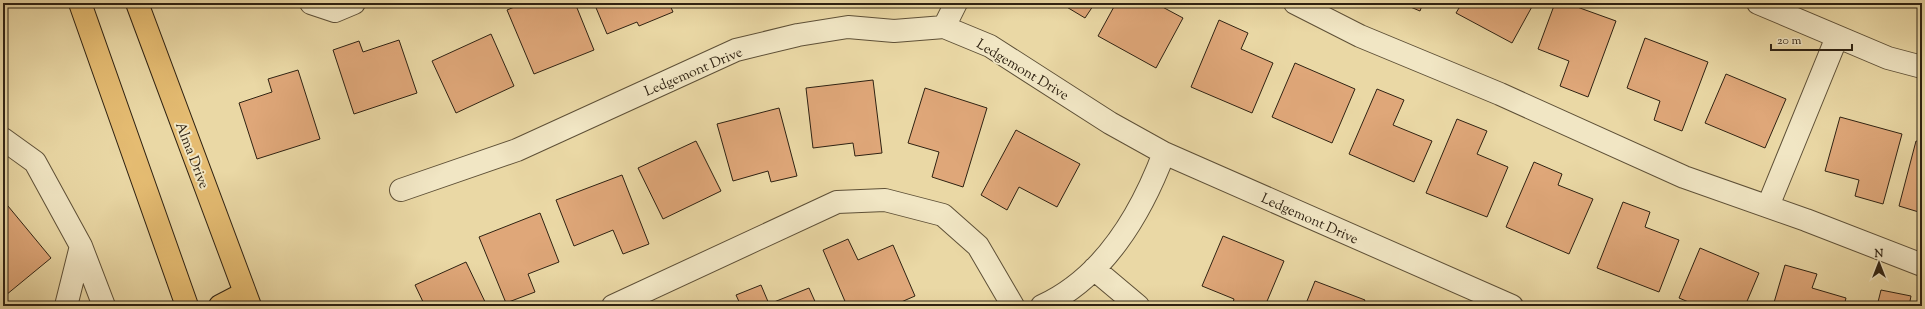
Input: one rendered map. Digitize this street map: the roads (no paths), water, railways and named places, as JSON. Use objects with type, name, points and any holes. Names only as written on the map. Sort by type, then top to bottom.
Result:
[{"type":"main road","points":[[80,3],[187,306]]},
{"type":"main road","name":"Alma Drive","points":[[137,3],[248,300]]},
{"type":"main road","points":[[220,306],[248,300]]},
{"type":"street","points":[[311,3],[335,11],[354,3]]},
{"type":"street","points":[[944,27],[956,3]]},
{"type":"street","points":[[1295,3],[1360,36],[1500,94],[1684,177],[1768,206],[1922,264]]},
{"type":"street","points":[[1758,3],[1888,58],[1922,67]]},
{"type":"street","name":"Ledgemont Drive","points":[[401,190],[516,150],[736,50],[798,35],[848,27],[894,31],[944,27],[990,46],[1110,123],[1164,153],[1512,306]]},
{"type":"street","points":[[1768,206],[1837,37]]},
{"type":"street","points":[[3,139],[36,162],[81,246],[104,306]]},
{"type":"street","points":[[1042,306],[1083,280],[1121,238],[1152,185],[1164,153]]},
{"type":"street","points":[[613,306],[837,202],[885,200],[943,215],[978,246],[1013,306]]},
{"type":"street","points":[[66,306],[81,246]]},
{"type":"street","points":[[1094,269],[1138,306]]}]
